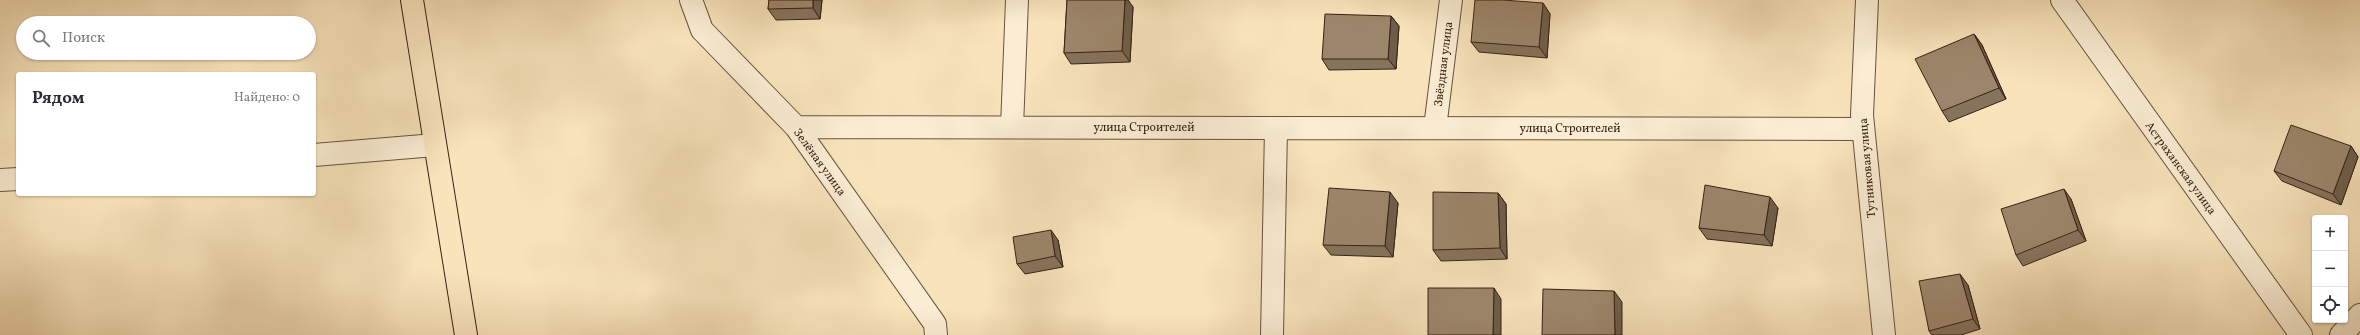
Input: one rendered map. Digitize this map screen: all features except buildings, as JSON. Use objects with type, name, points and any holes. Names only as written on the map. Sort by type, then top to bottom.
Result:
[{"type":"main road","points":[[412,0],[466,335]]},
{"type":"street","name":"Зелёная улица","points":[[691,0],[702,30],[796,127],[935,324],[936,335]]},
{"type":"street","points":[[1012,127],[1017,0]]},
{"type":"street","name":"Звёздная улица","points":[[1435,128],[1452,0]]},
{"type":"street","name":"Тутниковая улица","points":[[1867,0],[1862,115],[1884,335]]},
{"type":"street","name":"Астраханская улица","points":[[2062,0],[2301,335]]},
{"type":"street","name":"улица Строителей","points":[[796,127],[1863,129]]},
{"type":"street","points":[[1272,335],[1276,128]]},
{"type":"street","points":[[316,154],[435,145]]},
{"type":"street","points":[[0,180],[16,179]]},
{"type":"street","points":[[2341,335],[2360,315]]}]
